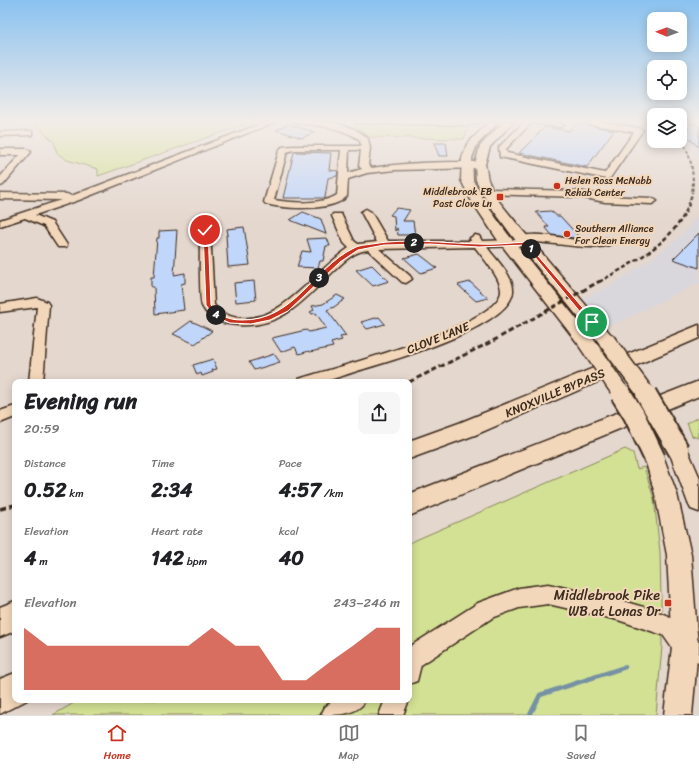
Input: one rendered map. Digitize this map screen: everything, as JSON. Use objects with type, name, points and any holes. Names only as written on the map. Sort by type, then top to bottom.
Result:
[{"type":"highway","name":"KNOXVILLE BYPASS","points":[[412,449],[467,429],[699,331]]},
{"type":"highway","points":[[412,504],[699,388]]},
{"type":"highway","points":[[0,622],[12,617]]},
{"type":"highway","points":[[0,697],[12,691]]},
{"type":"main road","points":[[469,154],[466,165],[468,180],[476,200],[505,240],[586,342],[612,379],[634,415],[655,459],[666,494],[679,555],[692,650],[678,715]]},
{"type":"main road","points":[[483,154],[481,166],[482,180],[488,192],[522,239],[637,379],[661,415],[679,451],[699,503]]},
{"type":"street","points":[[0,183],[25,154]]},
{"type":"street","points":[[0,223],[76,198],[188,154]]},
{"type":"street","points":[[282,154],[269,202],[316,204],[335,201],[342,196],[344,154]]},
{"type":"street","points":[[365,154],[363,166],[367,170]]},
{"type":"street","points":[[503,154],[607,176],[622,154]]},
{"type":"street","points":[[343,177],[355,175],[367,170],[395,166],[481,166]]},
{"type":"street","points":[[521,181],[526,197]]},
{"type":"street","points":[[488,192],[526,197],[585,194],[605,199],[652,201]]},
{"type":"street","points":[[0,196],[76,198]]},
{"type":"street","points":[[366,212],[384,244]]},
{"type":"street","points":[[26,214],[48,224],[62,245]]},
{"type":"street","points":[[337,216],[349,243],[356,248]]},
{"type":"street","points":[[205,230],[208,305],[216,315],[230,321],[251,322],[270,318],[286,309],[338,261],[356,248],[384,244],[477,242],[539,238],[585,244],[608,242]]},
{"type":"street","name":"CLOVE LANE","points":[[314,379],[415,348],[469,326],[494,312],[503,303],[508,294],[507,285],[477,242]]},
{"type":"street","points":[[370,246],[406,279]]},
{"type":"street","points":[[0,308],[37,302],[43,305],[36,379]]},
{"type":"street","points":[[0,417],[12,412]]},
{"type":"street","points":[[412,662],[485,610],[519,598],[548,594],[618,610],[670,628],[692,650]]},
{"type":"street","points":[[333,715],[350,703]]},
{"type":"street","points":[[391,715],[396,703]]},
{"type":"shaded area","points":[[699,213],[699,283],[617,323],[604,326],[582,299],[615,283],[656,256],[683,234]]},
{"type":"green space","points":[[59,154],[159,154],[98,176],[98,169],[67,160]]},
{"type":"green space","points":[[699,417],[699,438],[692,436],[687,423]]},
{"type":"green space","points":[[625,449],[633,453],[637,469],[644,467],[654,499],[660,552],[662,646],[656,715],[53,715],[74,703],[412,703],[412,542]]},
{"type":"building","points":[[293,154],[331,154],[329,170],[338,171],[337,176],[328,178],[325,198],[283,198]]},
{"type":"building","points":[[438,154],[448,154],[448,156],[439,156]]},
{"type":"building","points":[[526,154],[596,154],[587,167]]},
{"type":"building","points":[[396,208],[410,210],[403,221],[413,221],[415,235],[398,235],[397,228],[395,231],[394,216],[390,215]]},
{"type":"building","points":[[551,211],[557,216],[560,216],[581,239],[552,235],[545,227],[549,227],[536,212]]},
{"type":"building","points":[[303,212],[321,219],[326,234],[290,220]]},
{"type":"building","points":[[244,227],[250,265],[228,267],[227,229]]},
{"type":"building","points":[[177,230],[174,275],[185,273],[185,283],[181,284],[184,310],[155,314],[154,287],[151,287],[151,277],[154,277],[157,238],[159,238],[159,231]]},
{"type":"building","points":[[699,233],[699,268],[673,259]]},
{"type":"building","points":[[327,238],[330,246],[326,246],[323,261],[320,261],[318,268],[297,267],[302,251],[311,252],[307,239]]},
{"type":"building","points":[[419,254],[437,268],[421,273],[404,258]]},
{"type":"building","points":[[372,265],[389,281],[373,286],[356,270]]},
{"type":"building","points":[[254,281],[256,300],[236,302],[234,283]]},
{"type":"building","points":[[470,282],[488,298],[476,301],[458,285]]},
{"type":"building","points":[[337,295],[345,299],[327,310],[346,336],[340,337],[342,340],[331,343],[333,347],[299,354],[295,347],[281,352],[272,338],[306,330],[309,332],[326,328],[316,313],[312,314],[310,312],[314,310],[312,306],[323,304]]},
{"type":"building","points":[[379,317],[385,324],[367,329],[361,322]]},
{"type":"building","points":[[191,321],[212,331],[195,344],[173,334]]},
{"type":"building","points":[[274,354],[280,362],[254,370],[249,362]]},
{"type":"building","points":[[213,359],[217,369],[212,370],[213,372],[202,376],[201,373],[197,375],[193,365]]},
{"type":"waterway","points":[[530,715],[540,695],[625,667]]},
{"type":"railway","points":[[689,154],[693,178],[692,193]]},
{"type":"railway","points":[[599,282],[642,257],[669,235],[687,208],[692,192]]},
{"type":"railway","points":[[412,381],[491,342],[600,281]]},
{"type":"railway","points":[[0,509],[12,506]]},
{"type":"place","name":"Helen Ross McNabb Rehab Center","points":[[557,186]]},
{"type":"place","name":"Middlebrook EB Past Clove Ln","points":[[500,197]]},
{"type":"place","name":"Southern Alliance For Clean Energy","points":[[567,234]]},
{"type":"place","name":"Middlebrook Pike WB at Lonas Dr","points":[[668,603]]},
{"type":"route","points":[[205,230],[208,305],[216,315],[230,321],[251,322],[270,318],[286,309],[338,261],[356,248],[384,244],[430,243],[440,245],[479,246],[526,243],[592,322]]}]
